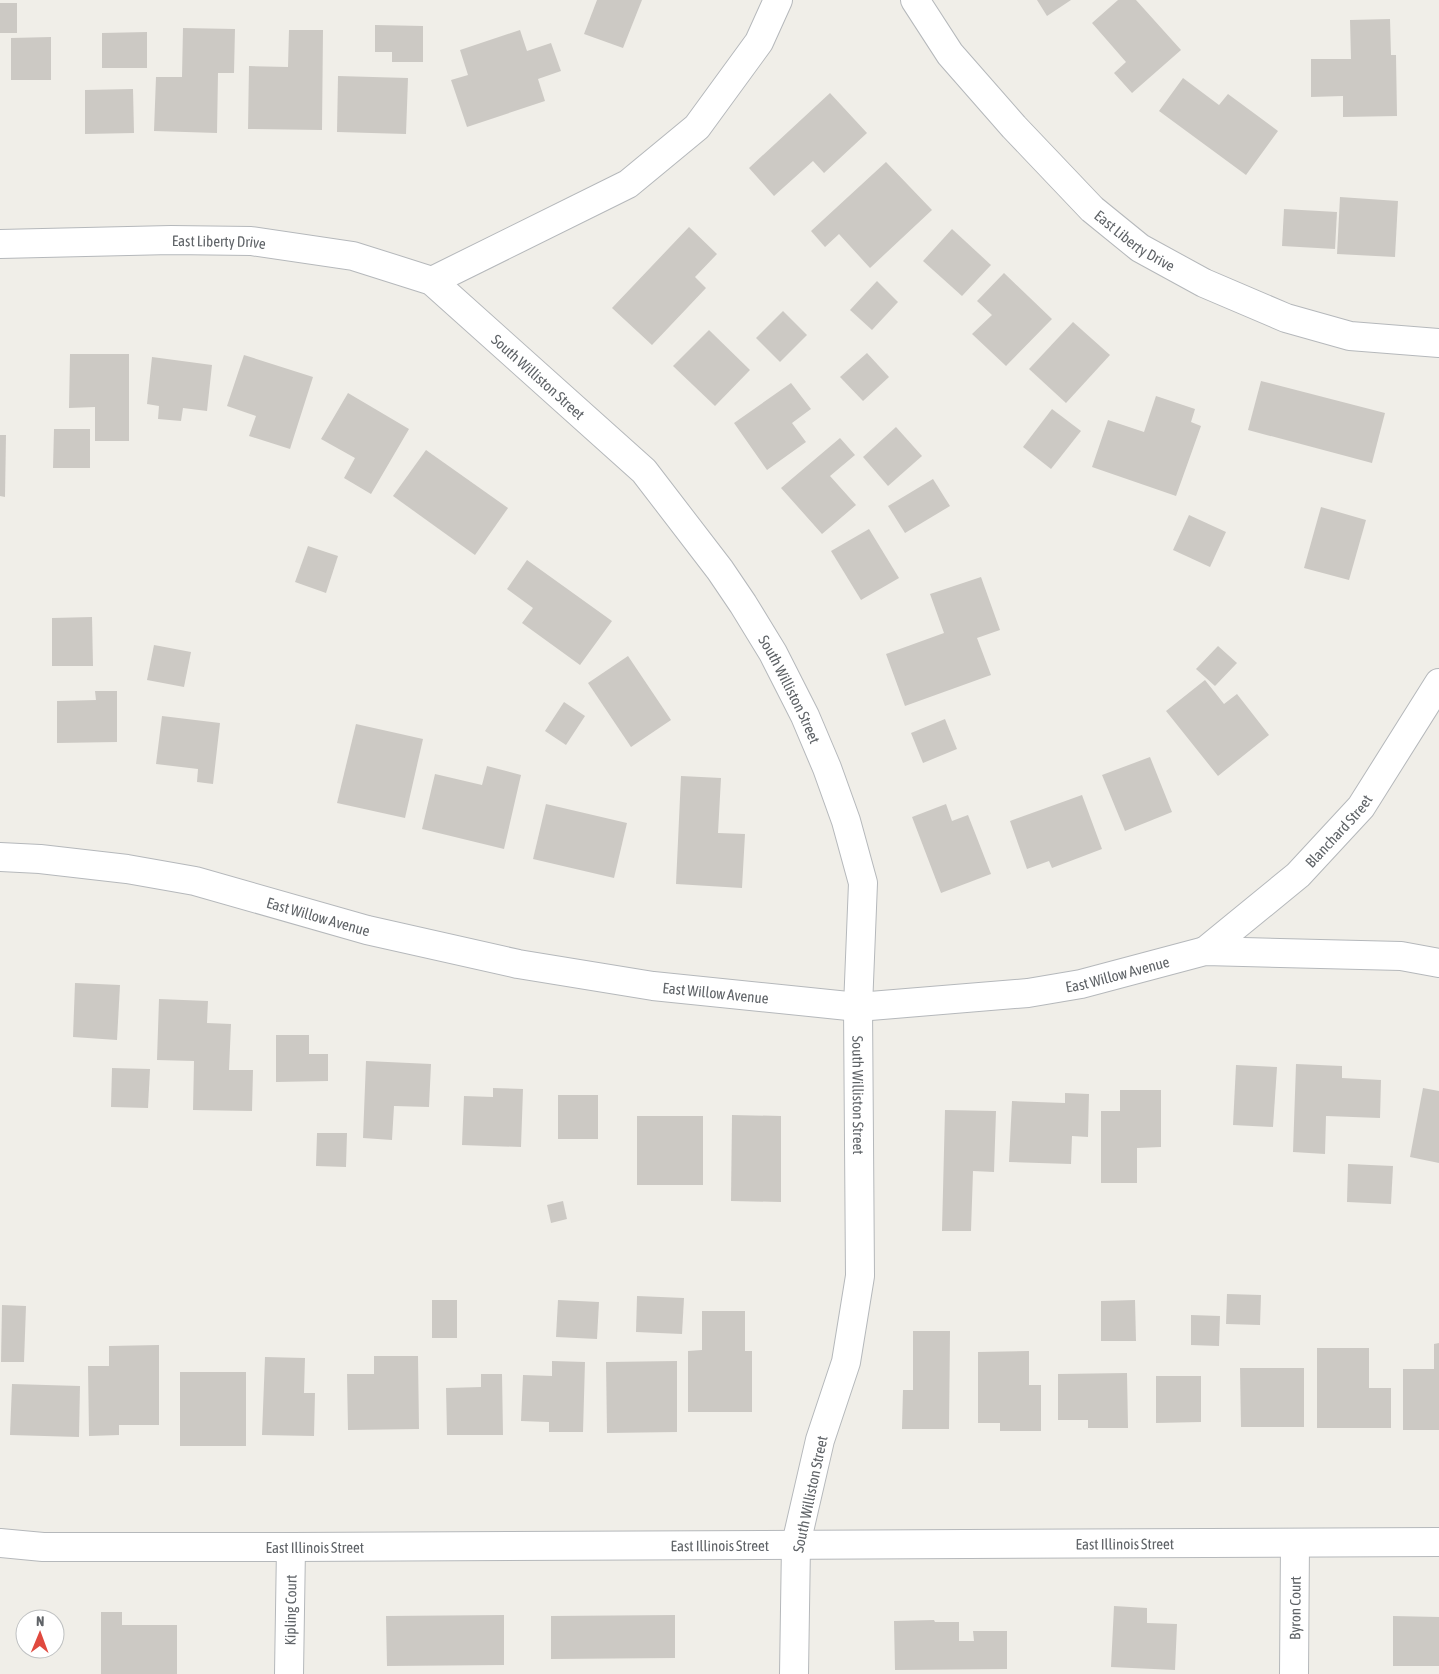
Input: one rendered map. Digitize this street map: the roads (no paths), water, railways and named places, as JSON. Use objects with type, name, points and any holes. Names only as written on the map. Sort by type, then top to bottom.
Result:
[{"type":"street","points":[[432,281],[628,184],[697,127],[759,42],[778,0]]},
{"type":"street","name":"East Liberty Drive","points":[[915,0],[950,54],[1014,127],[1092,209],[1140,248],[1204,283],[1286,318],[1350,336],[1439,343]]},
{"type":"street","name":"East Liberty Drive","points":[[0,244],[171,240],[251,241],[353,256],[432,281]]},
{"type":"street","name":"South Williston Street","points":[[432,281],[644,471],[720,570],[773,653],[805,716],[828,768],[846,821],[863,882],[858,1007],[860,1276],[846,1362],[820,1440],[796,1544],[794,1674]]},
{"type":"street","name":"Blanchard Street","points":[[1205,951],[1298,875],[1361,807],[1439,683]]},
{"type":"street","name":"East Willow Avenue","points":[[0,857],[127,868],[195,881],[367,930],[518,964],[653,986],[858,1007],[1028,993],[1080,984],[1205,951],[1401,956],[1439,962]]},
{"type":"street","name":"East Illinois Street","points":[[0,1543],[43,1547],[290,1547],[1439,1542]]},
{"type":"street","name":"Byron Court","points":[[1294,1674],[1296,1543]]},
{"type":"street","name":"Kipling Court","points":[[289,1674],[290,1547]]}]
